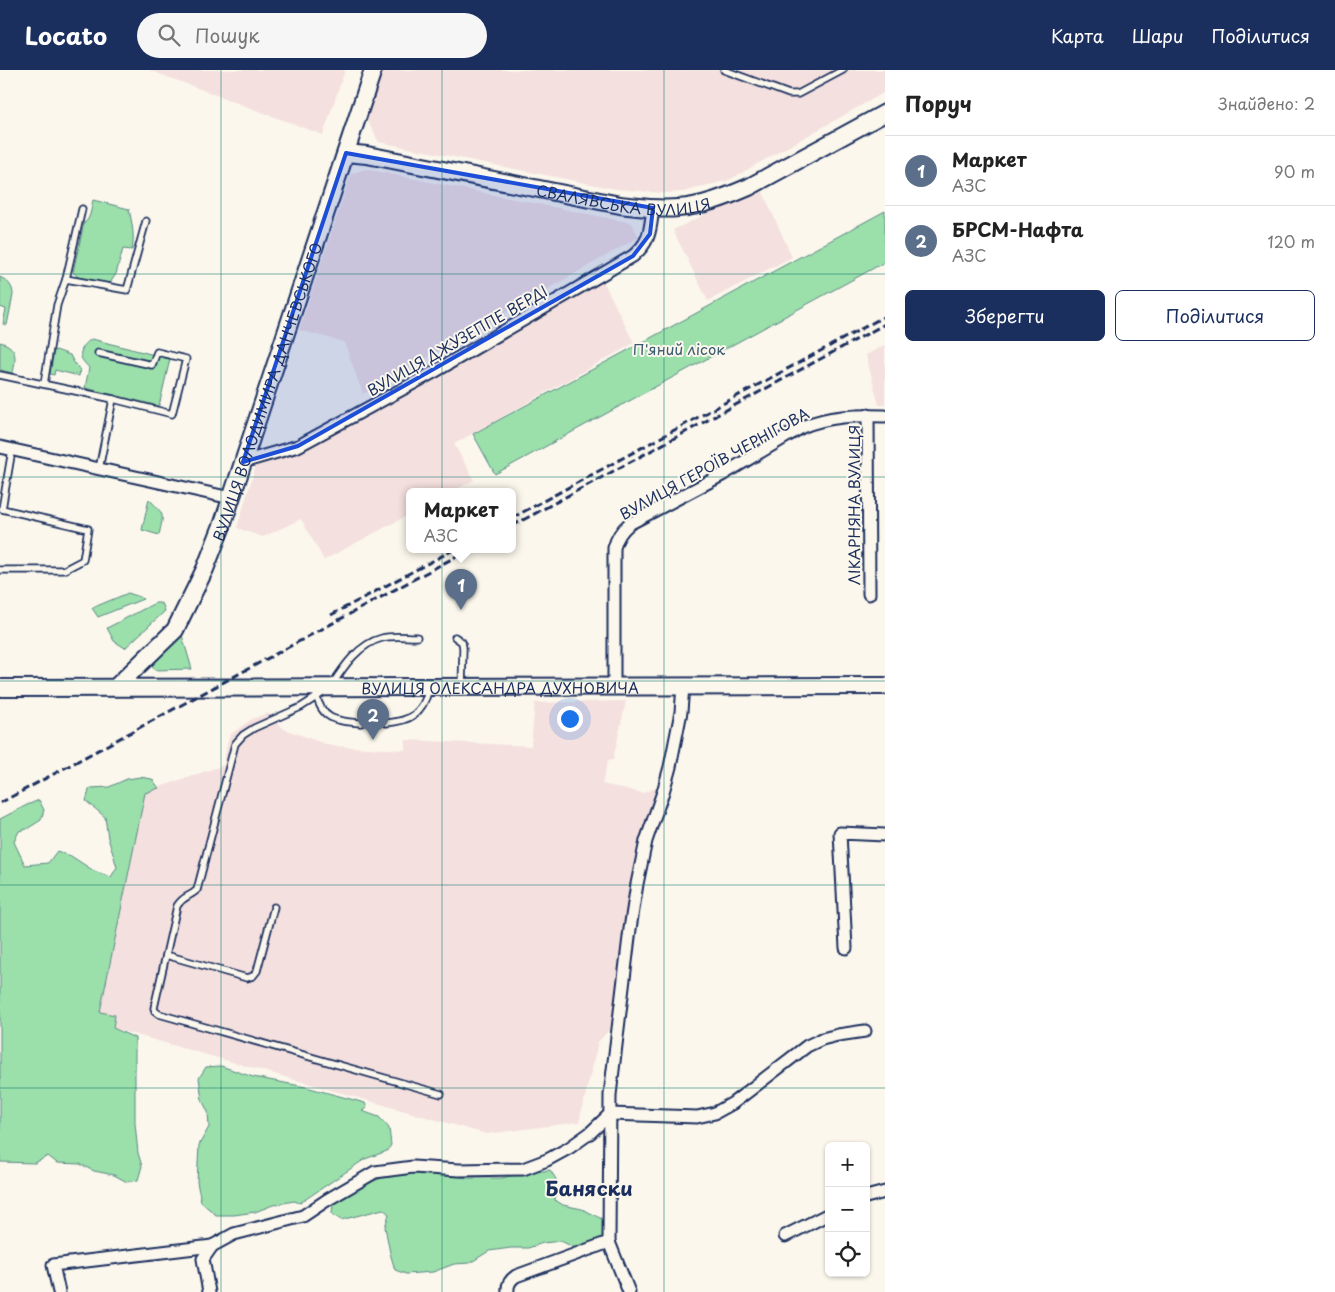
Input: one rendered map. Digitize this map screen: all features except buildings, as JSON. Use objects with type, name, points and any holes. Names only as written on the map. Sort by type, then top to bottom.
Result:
[{"type":"street","name":"ВУЛИЦЯ ВОЛОДИМИРА ДАНЧЕВСЬКОГО","points":[[116,687],[175,630],[205,569],[223,523],[373,70]]},
{"type":"street","name":"СВАЛЯВСЬКА ВУЛИЦЯ","points":[[346,153],[367,155],[620,205],[678,208],[726,197],[749,187],[884,115]]},
{"type":"street","name":"ВУЛИЦЯ ДЖУЗЕППЕ ВЕРДІ","points":[[243,462],[298,446],[434,372],[634,256],[641,249],[650,234],[653,208]]},
{"type":"street","name":"ЛІКАРНЯНА ВУЛИЦЯ","points":[[868,415],[869,594]]},
{"type":"street","name":"ВУЛИЦЯ ГЕРОЇВ ЧЕРНІГОВА","points":[[614,687],[614,548],[618,535],[629,524],[722,475],[815,422],[834,417],[885,416]]},
{"type":"street","points":[[0,447],[231,498]]},
{"type":"street","points":[[629,1292],[609,1242],[610,1094],[637,884],[646,841],[664,792],[670,767],[680,718],[683,686]]},
{"type":"street","name":"ВУЛИЦЯ ОЛЕКСАНДРА ДУХНОВИЧА","points":[[0,688],[116,687],[316,692],[331,688],[885,686]]},
{"type":"street","points":[[846,948],[840,834],[885,835]]},
{"type":"street","points":[[59,1292],[53,1265],[212,1246],[234,1234],[303,1216],[375,1172],[413,1167],[459,1170],[523,1169],[547,1160],[569,1148],[590,1134],[610,1114],[697,1117],[715,1113],[733,1103],[807,1046],[830,1037],[864,1031]]},
{"type":"street","points":[[870,1196],[885,1192]]},
{"type":"street","points":[[785,1236],[825,1216]]},
{"type":"street","points":[[508,1292],[509,1283],[516,1276],[609,1242]]},
{"type":"street","points":[[209,1292],[203,1259],[212,1246]]},
{"type":"lane","points":[[724,70],[788,94],[798,94],[843,70]]},
{"type":"lane","points":[[44,384],[58,305],[82,209]]},
{"type":"lane","points":[[66,279],[127,290],[146,220]]},
{"type":"lane","points":[[0,374],[172,414],[186,359],[157,352],[152,365],[98,353]]},
{"type":"lane","points":[[99,469],[113,399]]},
{"type":"lane","points":[[0,570],[64,570],[82,560],[88,529],[2,509],[12,450]]},
{"type":"lane","points":[[331,688],[340,673],[358,651],[370,643],[383,638],[417,637]]},
{"type":"lane","points":[[455,637],[462,642],[463,648],[462,688]]},
{"type":"lane","points":[[386,723],[407,720],[416,713],[425,702],[429,688]]},
{"type":"lane","points":[[360,723],[332,718],[322,712],[316,692],[301,707],[254,728],[244,734],[235,744],[197,890],[193,894],[184,897],[178,906],[154,1008],[159,1014],[441,1094]]},
{"type":"lane","points":[[166,956],[247,978],[253,976],[257,972],[274,907]]},
{"type":"highlighted area","points":[[346,153],[653,208],[650,234],[633,256],[298,446],[243,462]]},
{"type":"shaded area","points":[[149,70],[345,70],[323,135]]},
{"type":"shaded area","points":[[383,70],[885,70],[885,92],[729,180],[683,192],[663,193],[616,189],[379,142],[366,118]]},
{"type":"shaded area","points":[[365,169],[632,223],[639,237],[363,394],[344,342],[299,330],[351,174]]},
{"type":"shaded area","points":[[761,188],[792,257],[708,301],[673,230]]},
{"type":"shaded area","points":[[602,279],[634,343],[454,444],[474,480],[459,488],[406,488],[406,516],[324,560],[301,519],[263,537],[237,528],[257,462]]},
{"type":"shaded area","points":[[885,345],[885,405],[879,405],[866,355]]},
{"type":"shaded area","points":[[626,701],[613,760],[608,760],[602,784],[643,793],[658,787],[642,838],[629,896],[610,1029],[598,1042],[579,1122],[486,1134],[112,1028],[114,1015],[100,1013],[145,792],[224,765],[230,735],[252,719],[268,713],[284,729],[331,746],[405,750],[406,740],[531,746],[535,703]]},
{"type":"green space","points":[[93,200],[129,209],[133,235],[132,250],[123,249],[116,274],[110,283],[78,277],[73,272],[84,223],[89,216]]},
{"type":"green space","name":"П'яний лісок","points":[[885,211],[885,262],[495,474],[473,434]]},
{"type":"green space","points":[[0,277],[10,284],[13,292],[7,325],[3,324],[6,309],[0,307]]},
{"type":"green space","points":[[92,339],[170,359],[159,406],[85,388],[89,368],[82,358],[81,352],[85,344]]},
{"type":"green space","points":[[0,342],[13,350],[15,363],[13,373],[0,370]]},
{"type":"green space","points":[[54,351],[70,355],[80,370],[79,376],[55,370],[54,375],[50,374]]},
{"type":"green space","points":[[149,499],[162,515],[159,535],[142,530]]},
{"type":"green space","points":[[128,593],[143,599],[98,617],[92,608]]},
{"type":"green space","points":[[155,603],[163,605],[165,611],[125,648],[114,641],[107,628]]},
{"type":"green space","points":[[181,632],[192,669],[156,670],[153,668],[152,664]]},
{"type":"green space","points":[[140,777],[152,779],[159,788],[145,793],[100,1012],[115,1015],[113,1028],[135,1038],[135,1123],[138,1153],[142,1166],[138,1180],[127,1182],[114,1175],[94,1171],[80,1164],[57,1163],[48,1156],[35,1163],[0,1162],[0,819],[39,800],[44,810],[41,820],[27,829],[19,831],[14,842],[25,865],[48,863],[57,851],[71,856],[94,871],[111,877],[117,867],[108,838],[105,817],[86,801],[89,790],[91,788],[109,787],[127,779]]},
{"type":"green space","points":[[221,1066],[253,1077],[306,1087],[365,1103],[367,1108],[362,1111],[379,1117],[389,1128],[391,1145],[387,1151],[365,1159],[300,1203],[294,1201],[273,1205],[255,1212],[216,1215],[201,1202],[197,1182],[199,1145],[209,1127],[208,1112],[202,1100],[199,1078],[206,1067]]},
{"type":"green space","points":[[535,1170],[550,1170],[556,1179],[555,1200],[563,1205],[582,1209],[604,1220],[603,1239],[592,1246],[575,1248],[561,1241],[543,1243],[528,1248],[489,1251],[470,1263],[454,1264],[433,1272],[406,1274],[395,1270],[385,1227],[389,1214],[383,1209],[341,1220],[332,1214],[333,1203],[354,1189],[391,1174],[428,1172],[467,1178],[502,1178]]},
{"type":"railway","points":[[516,516],[885,316]]},
{"type":"railway","points":[[516,524],[885,324]]},
{"type":"railway","points":[[331,615],[447,553]]},
{"type":"railway","points":[[0,803],[463,553]]},
{"type":"place","name":"Маркет","points":[[461,610]]},
{"type":"place","name":"БРСМ-Нафта","points":[[373,740]]},
{"type":"district","name":"Баняски","points":[[589,1188]]}]
